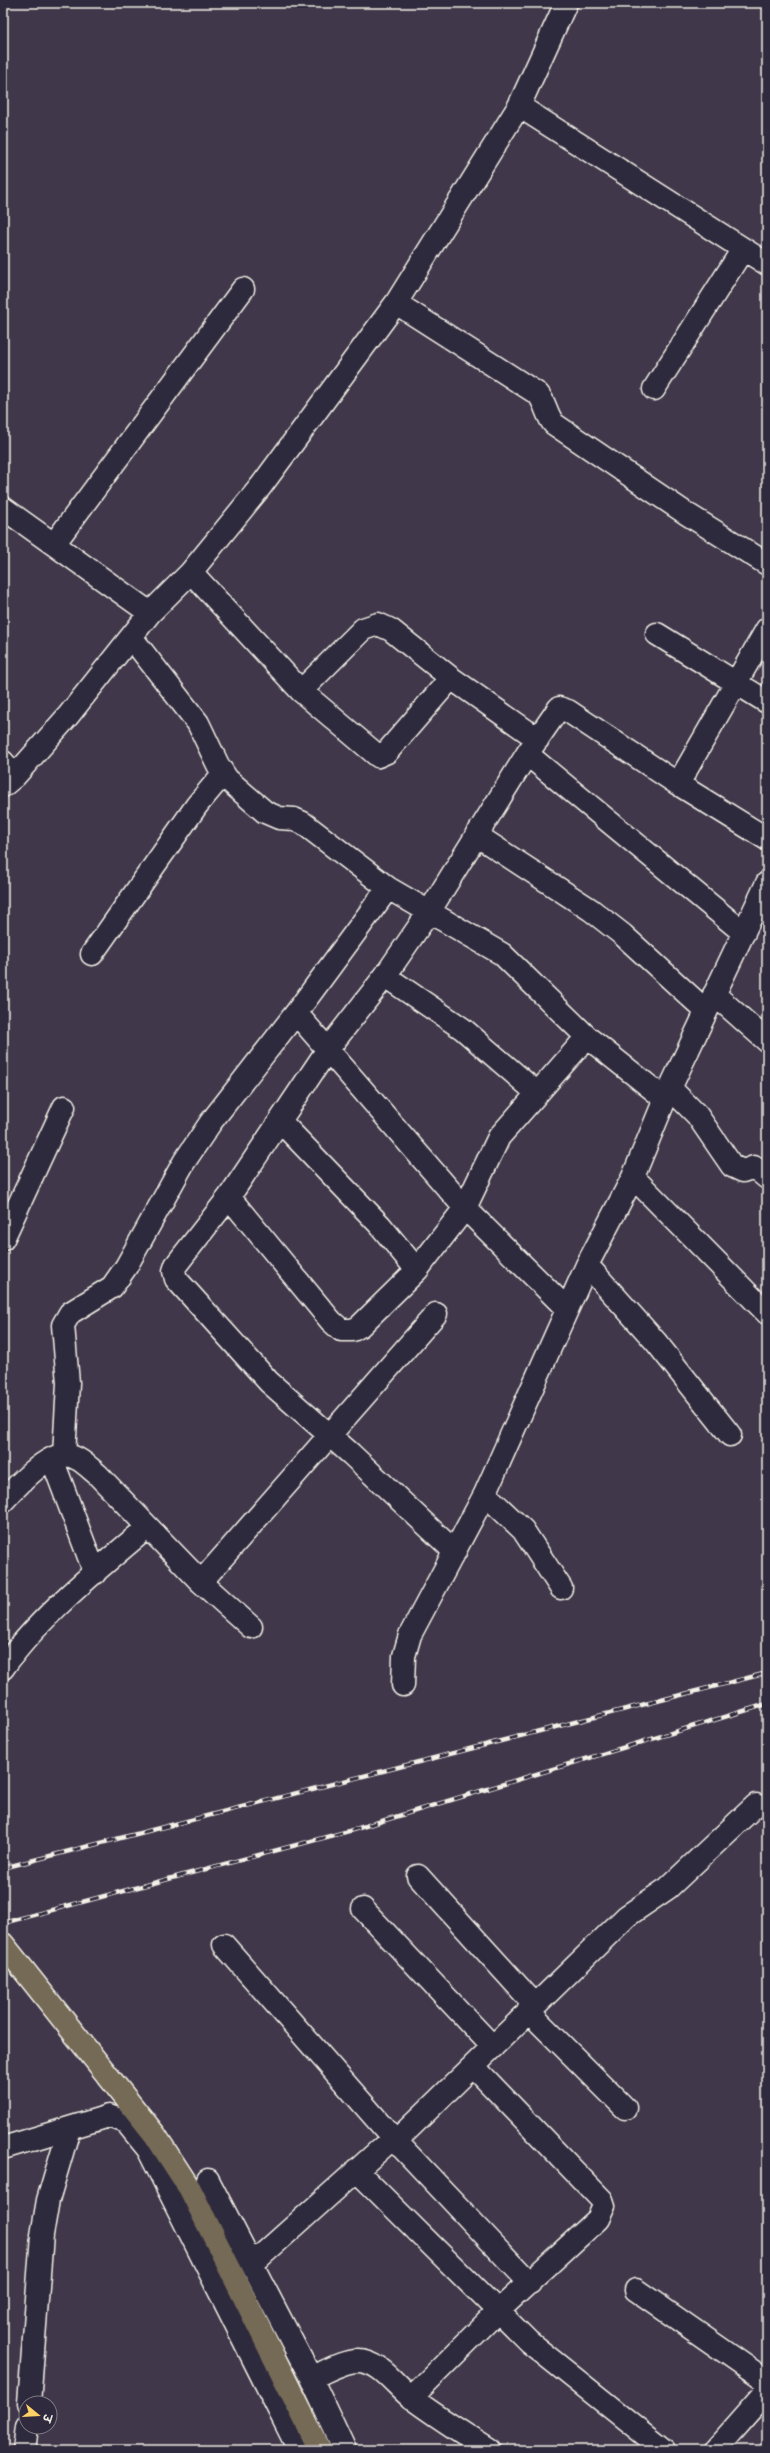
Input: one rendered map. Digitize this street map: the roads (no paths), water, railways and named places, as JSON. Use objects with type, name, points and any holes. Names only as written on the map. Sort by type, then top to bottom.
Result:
[{"type":"main road","points":[[3,1944],[151,2129],[190,2188],[320,2450]]},
{"type":"street","points":[[7,775],[68,716],[150,613],[191,572],[261,486],[396,303],[519,106],[566,3]]},
{"type":"street","points":[[519,106],[767,264]]},
{"type":"street","points":[[654,389],[744,249]]},
{"type":"street","points":[[54,544],[243,289]]},
{"type":"street","points":[[396,303],[538,394],[544,401],[547,414],[554,424],[688,514],[767,564]]},
{"type":"street","points":[[3,508],[150,613]]},
{"type":"street","points":[[191,572],[301,691],[371,752],[383,755],[451,678]]},
{"type":"street","points":[[301,691],[363,629],[378,624],[391,630],[451,678],[532,747],[744,934]]},
{"type":"street","points":[[678,784],[767,629]]},
{"type":"street","points":[[657,634],[735,684],[767,702]]},
{"type":"street","points":[[131,637],[198,723],[223,774],[265,812],[279,818],[294,819],[303,823],[388,888],[502,954],[587,1037],[697,1115],[732,1166],[743,1171],[754,1167],[767,1178]]},
{"type":"street","points":[[455,1552],[330,1435],[264,1376],[174,1275],[176,1265],[229,1197],[328,1049],[385,976],[429,912],[553,714],[559,708],[563,708],[678,784],[767,839]]},
{"type":"street","points":[[92,954],[197,805],[223,774]]},
{"type":"street","points":[[476,835],[591,910],[710,1003],[767,1041]]},
{"type":"street","points":[[403,1684],[404,1656],[410,1635],[485,1494],[587,1265],[633,1177],[668,1093],[710,1003],[744,934],[760,918],[767,883]]},
{"type":"street","points":[[95,1573],[58,1457],[68,1383],[63,1325],[70,1313],[112,1287],[126,1267],[184,1162],[211,1122],[296,1013],[388,888]]},
{"type":"street","points":[[385,976],[462,1029],[537,1093]]},
{"type":"street","points":[[296,1013],[465,1208],[567,1309]]},
{"type":"street","points":[[229,1197],[331,1321],[342,1330],[353,1330],[360,1326],[417,1270],[465,1208],[500,1137],[587,1037]]},
{"type":"street","points":[[5,1229],[64,1107]]},
{"type":"street","points":[[280,1121],[380,1224],[417,1270]]},
{"type":"street","points":[[633,1177],[767,1312]]},
{"type":"street","points":[[587,1265],[656,1342],[730,1435]]},
{"type":"street","points":[[200,1582],[436,1314]]},
{"type":"street","points":[[3,1501],[26,1477],[58,1457],[78,1459],[97,1474],[200,1582],[252,1627]]},
{"type":"street","points":[[485,1494],[523,1530],[561,1588]]},
{"type":"street","points":[[3,1668],[20,1644],[95,1573],[148,1527]]},
{"type":"street","points":[[252,2264],[356,2170],[395,2140],[474,2067],[532,2008],[627,1916],[668,1888],[756,1805]]},
{"type":"street","points":[[418,1876],[532,2008],[624,2108]]},
{"type":"street","points":[[363,1909],[493,2047]]},
{"type":"street","points":[[224,1945],[395,2140],[530,2283]]},
{"type":"street","points":[[412,2398],[497,2312],[598,2219],[604,2206],[602,2200],[474,2067]]},
{"type":"street","points":[[3,2148],[109,2116],[126,2122],[140,2136],[299,2450]]},
{"type":"street","points":[[30,2395],[42,2235],[48,2200],[69,2129]]},
{"type":"street","points":[[356,2170],[497,2312],[555,2364],[664,2450]]},
{"type":"street","points":[[208,2180],[311,2378],[344,2450]]},
{"type":"street","points":[[636,2290],[767,2381]]},
{"type":"street","points":[[311,2378],[351,2361],[360,2361],[382,2370],[412,2398],[489,2450]]},
{"type":"street","points":[[715,2450],[767,2391]]},
{"type":"street","points":[[24,2450],[26,2435]]},
{"type":"railway","points":[[3,1868],[767,1673]]},
{"type":"railway","points":[[3,1923],[349,1831],[767,1704]]}]
